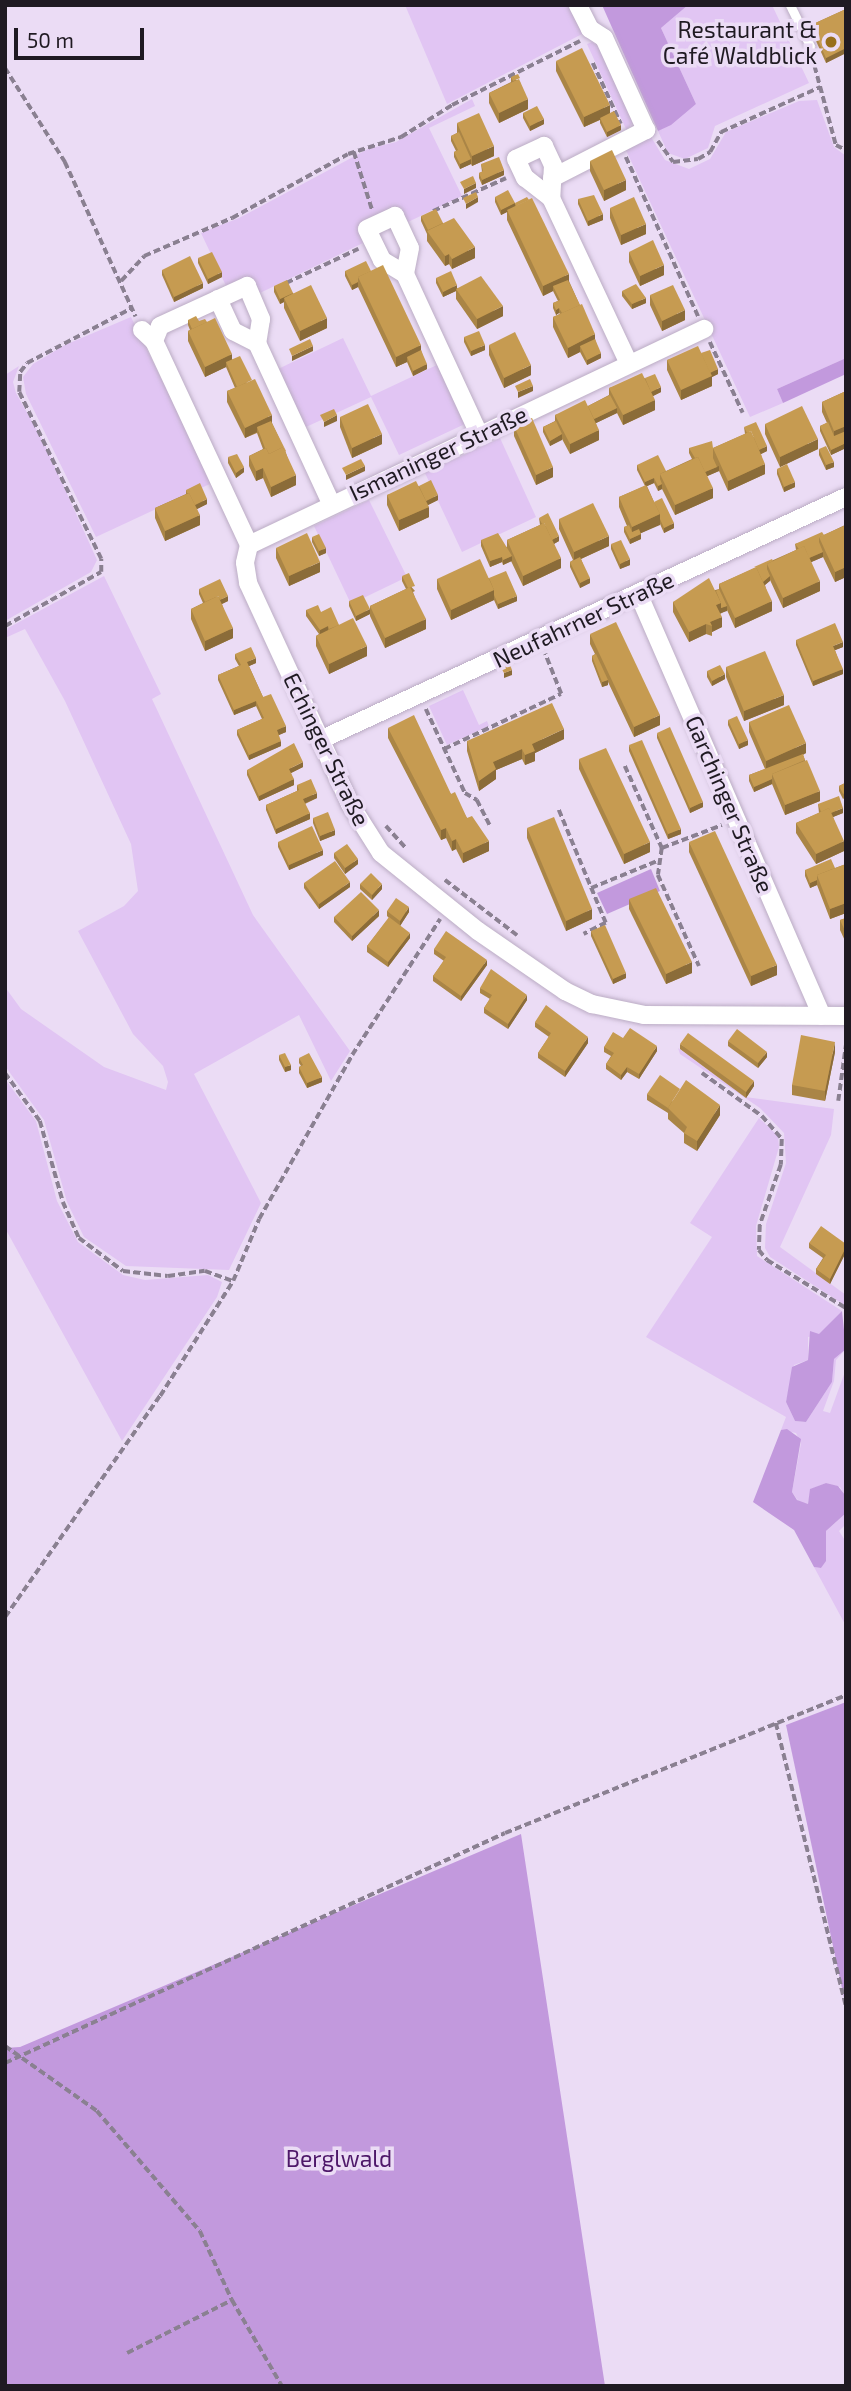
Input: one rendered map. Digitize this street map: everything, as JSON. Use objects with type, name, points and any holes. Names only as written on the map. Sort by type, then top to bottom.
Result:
[{"type":"street","points":[[552,178],[646,130],[604,38],[590,29],[578,5]]},
{"type":"street","points":[[551,198],[553,165],[544,146],[516,159],[522,170],[551,198],[629,364]]},
{"type":"street","points":[[405,274],[410,248],[395,216],[368,229],[373,242],[382,260],[405,274],[479,434]]},
{"type":"street","points":[[257,343],[233,331],[218,299],[247,286],[261,319],[257,343],[331,503]]},
{"type":"street","name":"Echinger Straße","points":[[218,299],[160,326],[148,335],[249,545],[245,563],[248,583],[350,804],[381,853],[448,908],[565,991],[601,1006],[644,1015],[846,1016]]},
{"type":"street","name":"Ismaninger Straße","points":[[249,545],[331,503],[704,329]]},
{"type":"street","name":"Neufahrner Straße","points":[[320,740],[846,497]]},
{"type":"street","name":"Garchinger Straße","points":[[638,593],[822,1016]]},
{"type":"lane","points":[[790,5],[810,47]]},
{"type":"path","points":[[121,281],[144,256],[232,218],[354,152],[401,138],[452,105],[583,40]]},
{"type":"path","points":[[810,47],[836,145],[846,150]]},
{"type":"path","points":[[593,63],[704,329],[743,413]]},
{"type":"path","points":[[5,68],[65,162],[132,308],[27,363],[20,372],[19,392],[101,559],[101,572],[5,626]]},
{"type":"path","points":[[646,130],[673,162],[698,159],[710,152],[722,132],[820,86]]},
{"type":"path","points":[[354,152],[369,202],[380,223]]},
{"type":"path","points":[[400,226],[522,170]]},
{"type":"path","points":[[253,299],[373,242]]},
{"type":"path","points":[[444,749],[561,694],[538,639]]},
{"type":"path","points":[[420,694],[465,793],[477,800],[490,825]]},
{"type":"path","points":[[492,720],[494,726]]},
{"type":"path","points":[[625,766],[662,848],[657,861],[658,875],[699,966]]},
{"type":"path","points":[[559,810],[607,923],[584,934]]},
{"type":"path","points":[[662,848],[736,819]]},
{"type":"path","points":[[382,821],[411,854]]},
{"type":"path","points":[[591,888],[657,861]]},
{"type":"path","points":[[442,877],[524,940]]},
{"type":"path","points":[[5,1617],[160,1396],[233,1281],[259,1219],[352,1055],[448,908]]},
{"type":"path","points":[[838,1101],[846,1043]]},
{"type":"path","points":[[5,1073],[40,1121],[62,1202],[79,1238],[122,1271],[168,1276],[205,1271],[233,1281]]},
{"type":"path","points":[[702,1073],[762,1116],[782,1139],[781,1165],[761,1225],[759,1250],[767,1260],[846,1308]]},
{"type":"path","points":[[5,2063],[14,2055],[505,1833],[846,1695]]},
{"type":"path","points":[[776,1723],[846,2005]]},
{"type":"path","points":[[5,2046],[14,2055],[97,2111],[200,2231],[232,2300],[282,2386]]},
{"type":"path","points":[[127,2353],[232,2300]]},
{"type":"shaded area","points":[[405,5],[570,5],[584,33],[447,104]]},
{"type":"shaded area","points":[[688,5],[772,5],[809,83],[715,126],[708,148],[685,159],[668,153],[658,131],[696,104],[661,28]]},
{"type":"shaded area","points":[[592,42],[605,51],[635,118],[627,131],[587,44]]},
{"type":"shaded area","points":[[472,99],[475,106],[429,128],[462,196],[408,222],[400,207],[357,228],[363,243],[260,293],[252,278],[228,290],[201,233],[239,218],[368,149],[396,142]]},
{"type":"shaded area","points":[[817,100],[834,147],[846,156],[846,358],[777,389],[783,403],[750,417],[625,148],[651,137],[665,160],[689,169],[710,159],[726,132],[799,101]]},
{"type":"shaded area","points":[[131,317],[212,483],[96,537],[26,394],[23,377],[33,364],[65,345]]},
{"type":"shaded area","points":[[343,338],[371,396],[439,364],[467,423],[399,455],[371,397],[306,427],[278,369]]},
{"type":"shaded area","points":[[19,366],[13,382],[16,393],[44,443],[97,560],[91,572],[5,621],[5,375]]},
{"type":"shaded area","points":[[500,438],[536,517],[462,552],[425,473]]},
{"type":"shaded area","points":[[369,500],[407,577],[351,604],[314,526]]},
{"type":"shaded area","points":[[104,576],[161,694],[152,699],[253,915],[350,1051],[331,1081],[299,1015],[194,1074],[261,1203],[229,1270],[126,1266],[84,1237],[67,1202],[44,1120],[5,1066],[5,987],[21,1009],[104,1067],[166,1090],[168,1082],[163,1066],[133,1034],[78,931],[124,906],[138,891],[131,844],[65,701],[25,629],[5,638],[8,628]]},
{"type":"shaded area","points":[[463,690],[479,725],[487,721],[489,726],[447,745],[429,706]]},
{"type":"shaded area","points":[[678,1048],[745,1097],[834,1109],[831,1135],[780,1247],[846,1295],[846,1306],[770,1257],[765,1248],[766,1224],[786,1163],[784,1133],[760,1108],[680,1054]]},
{"type":"shaded area","points":[[5,1079],[36,1121],[57,1201],[78,1242],[123,1275],[145,1280],[208,1275],[222,1282],[217,1297],[122,1441],[5,1228]]},
{"type":"shaded area","points":[[759,1118],[778,1136],[779,1147],[756,1226],[757,1256],[842,1311],[819,1335],[808,1337],[808,1360],[794,1365],[786,1402],[795,1421],[806,1422],[832,1382],[834,1359],[846,1349],[836,1360],[834,1381],[823,1411],[830,1413],[846,1369],[846,1498],[840,1487],[826,1483],[811,1489],[808,1504],[799,1502],[792,1492],[801,1443],[796,1433],[781,1430],[786,1417],[646,1337],[712,1237],[690,1223]]},
{"type":"shaded area","points":[[846,1513],[846,1524],[839,1531],[846,1542],[846,1626],[814,1567],[821,1568],[826,1558],[826,1531]]},
{"type":"green space","points":[[602,5],[688,5],[661,28],[696,104],[671,125],[658,131]]},
{"type":"green space","points":[[846,358],[846,374],[783,403],[777,389]]},
{"type":"green space","points":[[651,869],[660,891],[607,914],[597,893]]},
{"type":"green space","points":[[842,1311],[846,1349],[834,1359],[832,1382],[806,1422],[795,1421],[786,1402],[792,1367],[808,1360],[810,1331],[819,1334]]},
{"type":"green space","points":[[787,1429],[801,1439],[792,1492],[797,1500],[808,1504],[810,1489],[826,1483],[838,1486],[845,1495],[846,1513],[826,1531],[826,1561],[821,1568],[814,1567],[794,1530],[753,1502],[781,1430]]},
{"type":"green space","points":[[846,1702],[846,2007],[786,1725]]},
{"type":"green space","name":"Berglwald","points":[[521,1834],[605,2386],[5,2386],[5,2048],[20,2047]]},
{"type":"building","name":"Restaurant & Café Waldblick","points":[[846,9],[846,48],[826,58],[811,25]]},
{"type":"building","points":[[582,48],[610,105],[584,117],[556,61]]},
{"type":"building","points":[[518,74],[520,78],[513,81],[511,77]]},
{"type":"building","points":[[519,79],[528,99],[499,113],[489,93]]},
{"type":"building","points":[[537,106],[544,119],[530,126],[523,113]]},
{"type":"building","points":[[614,111],[621,125],[607,132],[600,118]]},
{"type":"building","points":[[479,113],[494,146],[472,156],[457,123]]},
{"type":"building","points":[[459,132],[471,159],[460,164],[454,152],[458,150],[451,136]]},
{"type":"building","points":[[612,150],[626,180],[604,190],[590,161]]},
{"type":"building","points":[[499,157],[504,170],[482,180],[479,173],[483,171],[481,164]]},
{"type":"building","points":[[473,176],[476,183],[464,189],[460,182]]},
{"type":"building","points":[[508,190],[515,203],[501,210],[495,197]]},
{"type":"building","points":[[476,192],[478,197],[466,204],[463,198]]},
{"type":"building","points":[[594,195],[603,214],[588,221],[578,199]]},
{"type":"building","points":[[527,197],[529,200],[516,206],[515,203]]},
{"type":"building","points":[[634,197],[646,224],[621,235],[610,208]]},
{"type":"building","points":[[532,198],[569,274],[543,286],[507,210]]},
{"type":"building","points":[[436,209],[443,223],[428,230],[421,216]]},
{"type":"building","points":[[454,218],[475,247],[452,259],[449,254],[445,256],[427,231]]},
{"type":"building","points":[[653,240],[664,265],[640,276],[629,252]]},
{"type":"building","points":[[212,252],[222,272],[208,279],[198,258]]},
{"type":"building","points":[[190,256],[203,283],[174,297],[162,270]]},
{"type":"building","points":[[366,261],[371,271],[358,277],[358,282],[352,285],[345,271]]},
{"type":"building","points":[[383,265],[421,345],[396,357],[358,277]]},
{"type":"building","points":[[451,271],[457,285],[443,292],[436,278]]},
{"type":"building","points":[[481,276],[503,306],[477,319],[456,289]]},
{"type":"building","points":[[287,280],[293,293],[280,299],[274,286]]},
{"type":"building","points":[[568,280],[580,305],[562,313],[559,308],[556,310],[553,303],[560,300],[553,286]]},
{"type":"building","points":[[636,284],[646,298],[632,304],[622,291]]},
{"type":"building","points":[[311,285],[327,318],[300,331],[284,298]]},
{"type":"building","points":[[673,285],[685,310],[662,321],[650,295]]},
{"type":"building","points":[[582,304],[595,334],[568,348],[553,317]]},
{"type":"building","points":[[196,316],[199,321],[205,319],[207,322],[192,329],[188,320]]},
{"type":"building","points":[[215,318],[232,354],[205,367],[188,331]]},
{"type":"building","points":[[479,331],[485,345],[471,351],[464,337]]},
{"type":"building","points":[[515,332],[531,365],[504,378],[489,345]]},
{"type":"building","points":[[310,339],[313,346],[292,356],[289,349]]},
{"type":"building","points":[[595,339],[601,353],[587,360],[580,346]]},
{"type":"building","points":[[698,346],[712,376],[681,390],[667,360]]},
{"type":"building","points":[[421,350],[427,364],[413,371],[407,357]]},
{"type":"building","points":[[710,350],[718,369],[710,373],[701,353]]},
{"type":"building","points":[[240,356],[252,380],[237,387],[226,362]]},
{"type":"building","points":[[642,373],[655,400],[623,415],[609,388]]},
{"type":"building","points":[[655,374],[661,387],[651,392],[645,378]]},
{"type":"building","points":[[255,379],[272,415],[245,428],[227,391]]},
{"type":"building","points":[[530,379],[533,386],[518,392],[515,386]]},
{"type":"building","points":[[846,391],[846,426],[834,431],[822,402]]},
{"type":"building","points":[[610,395],[617,408],[594,419],[588,406]]},
{"type":"building","points":[[585,400],[599,430],[570,444],[555,415]]},
{"type":"building","points":[[368,404],[382,434],[352,448],[340,417]]},
{"type":"building","points":[[802,406],[818,439],[780,457],[765,424]]},
{"type":"building","points":[[334,409],[337,415],[324,422],[320,415]]},
{"type":"building","points":[[532,418],[553,467],[536,475],[514,426]]},
{"type":"building","points":[[271,421],[286,451],[285,452],[283,447],[269,454],[265,448],[257,427]]},
{"type":"building","points":[[556,421],[562,434],[550,441],[543,427]]},
{"type":"building","points":[[756,422],[767,446],[759,450],[751,431],[747,433],[744,427]]},
{"type":"building","points":[[828,422],[834,436],[846,431],[846,443],[831,450],[820,426]]},
{"type":"building","points":[[751,431],[765,464],[728,481],[713,448]]},
{"type":"building","points":[[712,441],[713,458],[717,467],[705,472],[698,457],[695,458],[689,448]]},
{"type":"building","points":[[826,446],[834,462],[826,465],[819,449]]},
{"type":"building","points":[[283,447],[296,475],[271,487],[263,468],[256,471],[249,456],[266,448],[269,454]]},
{"type":"building","points":[[237,454],[244,467],[236,473],[228,457]]},
{"type":"building","points":[[658,455],[666,471],[660,474],[662,484],[658,486],[654,478],[645,482],[637,465]]},
{"type":"building","points":[[698,457],[713,488],[675,505],[660,474]]},
{"type":"building","points":[[361,459],[365,466],[346,475],[342,468]]},
{"type":"building","points":[[787,464],[795,482],[784,487],[777,469]]},
{"type":"building","points":[[431,480],[438,495],[426,501],[419,486]]},
{"type":"building","points":[[416,481],[429,507],[399,520],[387,495]]},
{"type":"building","points":[[200,483],[207,499],[195,505],[186,490]]},
{"type":"building","points":[[646,485],[660,514],[632,527],[619,497]]},
{"type":"building","points":[[189,493],[200,515],[165,531],[155,508]]},
{"type":"building","points":[[662,498],[674,523],[664,528],[654,502]]},
{"type":"building","points":[[593,503],[609,536],[574,552],[559,519]]},
{"type":"building","points":[[548,513],[559,536],[552,540],[539,518]]},
{"type":"building","points":[[544,523],[561,558],[523,576],[507,540]]},
{"type":"building","points":[[629,525],[632,532],[639,529],[641,534],[630,539],[624,527]]},
{"type":"building","points":[[846,525],[846,567],[835,572],[819,537]]},
{"type":"building","points":[[822,532],[824,535],[819,537],[819,542],[823,552],[809,558],[804,546],[799,549],[795,544]]},
{"type":"building","points":[[307,533],[320,562],[289,576],[276,548]]},
{"type":"building","points":[[498,533],[512,556],[490,561],[481,540]]},
{"type":"building","points":[[319,534],[326,548],[319,551],[312,537]]},
{"type":"building","points":[[621,540],[630,559],[620,564],[611,544]]},
{"type":"building","points":[[804,546],[820,581],[783,598],[767,564]]},
{"type":"building","points":[[580,557],[590,578],[580,583],[570,562]]},
{"type":"building","points":[[480,559],[494,590],[451,610],[437,579]]},
{"type":"building","points":[[772,559],[773,561],[767,564],[770,576],[763,582],[754,567]]},
{"type":"building","points":[[756,567],[772,601],[735,618],[719,584]]},
{"type":"building","points":[[506,571],[517,596],[498,604],[489,578]]},
{"type":"building","points":[[409,573],[415,586],[408,588],[402,576]]},
{"type":"building","points":[[709,578],[721,603],[716,605],[722,617],[710,622],[712,626],[706,624],[689,632],[673,602]]},
{"type":"building","points":[[220,579],[228,596],[220,600],[218,596],[205,602],[199,589]]},
{"type":"building","points":[[410,587],[426,619],[385,638],[370,606]]},
{"type":"building","points":[[719,589],[727,606],[721,608],[716,591]]},
{"type":"building","points":[[363,595],[370,609],[356,616],[349,601]]},
{"type":"building","points":[[218,596],[233,628],[205,641],[191,609]]},
{"type":"building","points":[[318,605],[321,612],[331,607],[339,625],[320,630],[306,610]]},
{"type":"building","points":[[353,618],[367,646],[329,664],[316,636]]},
{"type":"building","points":[[616,622],[660,715],[634,727],[590,634]]},
{"type":"building","points":[[835,623],[843,642],[833,646],[843,669],[813,681],[796,640]]},
{"type":"building","points":[[251,647],[256,658],[247,662],[263,697],[271,694],[286,726],[277,730],[281,741],[249,755],[237,730],[264,718],[256,701],[234,710],[218,675],[241,665],[235,654]]},
{"type":"building","points":[[765,651],[784,695],[744,711],[726,667]]},
{"type":"building","points":[[596,654],[608,680],[602,682],[592,656]]},
{"type":"building","points":[[509,662],[512,670],[504,673],[500,666]]},
{"type":"building","points":[[720,665],[725,674],[712,681],[707,671]]},
{"type":"building","points":[[552,703],[564,729],[532,744],[535,751],[525,755],[522,749],[493,762],[496,769],[479,781],[467,741]]},
{"type":"building","points":[[789,705],[806,743],[766,761],[749,722]]},
{"type":"building","points":[[414,715],[451,794],[455,792],[467,818],[472,816],[489,841],[463,853],[456,839],[452,841],[446,828],[441,830],[388,728]]},
{"type":"building","points":[[737,716],[748,740],[739,744],[728,720]]},
{"type":"building","points":[[670,727],[703,802],[690,808],[657,733]]},
{"type":"building","points":[[642,740],[681,829],[668,834],[629,745]]},
{"type":"building","points":[[294,743],[303,762],[289,769],[294,779],[259,796],[247,770]]},
{"type":"building","points":[[606,748],[650,842],[624,854],[579,759]]},
{"type":"building","points":[[803,754],[805,760],[772,774],[772,779],[754,787],[749,775]]},
{"type":"building","points":[[807,760],[820,791],[785,805],[772,774]]},
{"type":"building","points":[[311,779],[317,793],[303,799],[310,813],[276,829],[266,805],[299,790],[297,785]]},
{"type":"building","points":[[845,783],[846,792],[843,794],[839,786]]},
{"type":"building","points":[[839,796],[843,808],[831,813],[829,808],[821,812],[818,804]]},
{"type":"building","points":[[829,808],[844,841],[816,854],[796,823]]},
{"type":"building","points":[[328,812],[335,830],[320,836],[313,818]]},
{"type":"building","points":[[554,817],[592,909],[566,921],[527,828]]},
{"type":"building","points":[[312,826],[323,850],[289,865],[278,842]]},
{"type":"building","points":[[715,831],[777,965],[751,976],[689,842]]},
{"type":"building","points":[[347,844],[358,859],[345,868],[334,853]]},
{"type":"building","points":[[831,859],[835,868],[817,875],[817,880],[810,883],[805,870]]},
{"type":"building","points":[[335,861],[350,882],[319,904],[304,883]]},
{"type":"building","points":[[846,864],[846,903],[830,909],[817,875]]},
{"type":"building","points":[[371,873],[382,884],[372,895],[360,884]]},
{"type":"building","points":[[656,888],[692,962],[666,974],[629,899]]},
{"type":"building","points":[[361,892],[379,910],[352,936],[334,917]]},
{"type":"building","points":[[396,898],[409,907],[400,921],[387,911]]},
{"type":"building","points":[[389,917],[410,933],[388,962],[367,946]]},
{"type":"building","points":[[846,918],[846,933],[840,920]]},
{"type":"building","points":[[605,925],[626,973],[613,979],[591,931]]},
{"type":"building","points":[[446,931],[487,960],[461,996],[433,976],[446,957],[434,949]]},
{"type":"building","points":[[491,969],[527,995],[508,1024],[484,1008],[492,995],[480,988]]},
{"type":"building","points":[[546,1005],[588,1037],[565,1071],[538,1053],[551,1033],[535,1022]]},
{"type":"building","points":[[630,1028],[657,1046],[639,1074],[627,1067],[621,1075],[606,1064],[614,1053],[604,1047],[613,1032],[623,1038]]},
{"type":"building","points":[[737,1029],[767,1052],[758,1063],[728,1041]]},
{"type":"building","points":[[688,1033],[754,1081],[746,1092],[680,1044]]},
{"type":"building","points":[[801,1035],[835,1042],[825,1091],[792,1085]]},
{"type":"building","points":[[285,1053],[291,1065],[285,1067],[279,1055]]},
{"type":"building","points":[[309,1053],[322,1077],[307,1083],[299,1067],[303,1065],[299,1058]]},
{"type":"building","points":[[660,1075],[680,1089],[668,1108],[647,1094]]},
{"type":"building","points":[[686,1080],[720,1105],[697,1141],[684,1133],[687,1127],[668,1108]]},
{"type":"building","points":[[821,1226],[846,1244],[830,1279],[816,1269],[826,1255],[809,1243]]},
{"type":"place","name":"Restaurant & Café Waldblick","points":[[831,42]]}]
